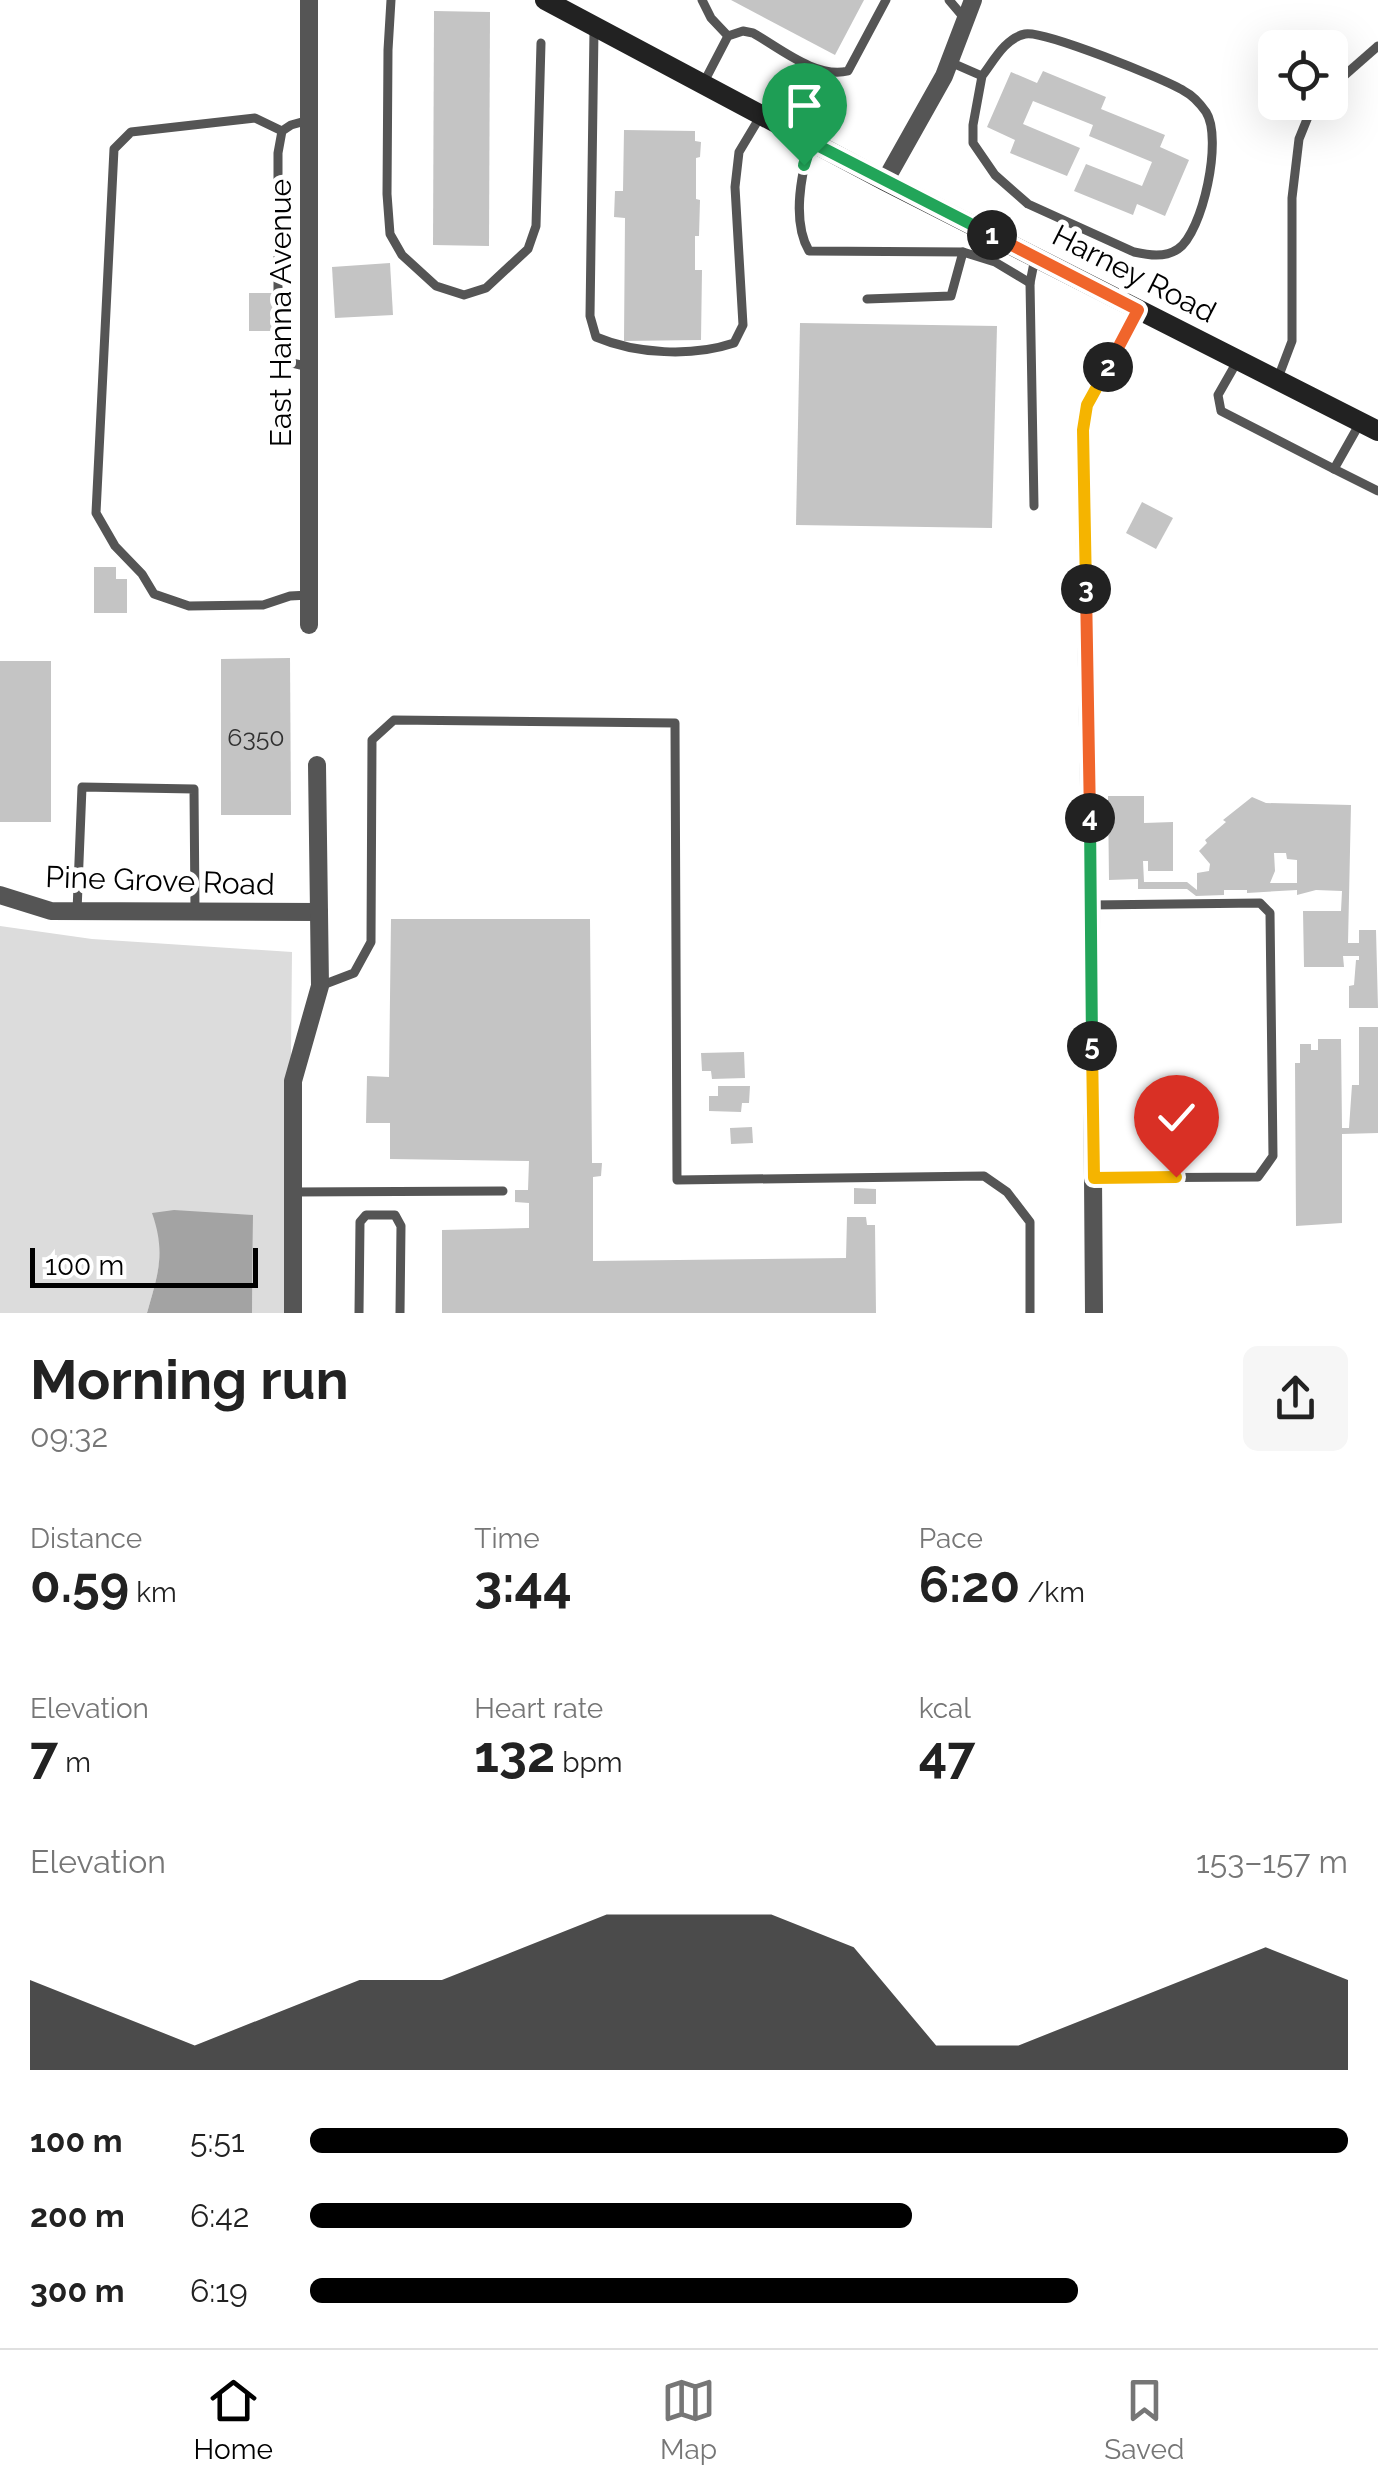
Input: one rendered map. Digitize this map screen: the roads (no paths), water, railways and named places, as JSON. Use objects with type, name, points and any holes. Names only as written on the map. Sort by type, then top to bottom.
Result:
[{"type":"street","name":"East Hanna Avenue","points":[[309,0],[309,626]]},
{"type":"street","name":"Harney Road","points":[[545,0],[885,181],[1369,427]]},
{"type":"street","points":[[885,181],[950,62],[973,0]]},
{"type":"street","points":[[1094,1313],[1083,430],[1087,405],[1138,310]]},
{"type":"street","points":[[293,1313],[293,1081],[320,986],[317,765]]},
{"type":"street","name":"Pine Grove Road","points":[[0,895],[50,911],[319,912]]},
{"type":"lane","points":[[391,0],[390,234],[417,272],[436,286],[464,296],[486,288],[528,249],[536,226],[541,43]]},
{"type":"lane","points":[[702,0],[710,18],[728,36]]},
{"type":"lane","points":[[704,84],[728,36],[743,31],[820,70],[848,72],[886,0]]},
{"type":"lane","points":[[949,0],[967,22]]},
{"type":"lane","points":[[594,26],[590,316],[596,337],[623,349],[710,351],[734,343],[744,326],[735,187],[739,152],[762,115]]},
{"type":"lane","points":[[1026,34],[1050,38],[1187,92],[1207,114],[1213,128],[1214,152],[1202,206],[1187,241],[1176,252],[1151,256],[1028,204],[994,174],[973,143],[982,76],[1004,46],[1026,34]]},
{"type":"lane","points":[[1348,72],[1378,46]]},
{"type":"lane","points":[[950,62],[982,76]]},
{"type":"lane","points":[[282,132],[255,118],[131,132],[114,149],[96,513],[154,594],[189,606],[263,606],[290,596],[309,595]]},
{"type":"lane","points":[[309,120],[282,132],[278,153],[281,354],[295,366],[309,366]]},
{"type":"lane","points":[[1278,380],[1292,341],[1292,198],[1299,138],[1306,120]]},
{"type":"lane","points":[[811,142],[801,186],[802,240],[808,251],[963,252],[994,262],[1030,283]]},
{"type":"lane","points":[[867,298],[950,296],[963,252]]},
{"type":"lane","points":[[1034,506],[1030,283],[1035,257]]},
{"type":"lane","points":[[1238,360],[1218,395],[1220,411],[1378,491]]},
{"type":"lane","points":[[1334,469],[1369,427]]},
{"type":"lane","points":[[320,986],[354,972],[370,942],[372,740],[394,720],[675,723],[677,1180],[984,1176],[1007,1192],[1030,1222],[1030,1313]]},
{"type":"lane","points":[[78,911],[82,787],[194,789],[196,911]]},
{"type":"lane","points":[[1091,905],[1260,903],[1270,913],[1273,1156],[1258,1177],[1094,1178]]},
{"type":"lane","points":[[293,1192],[503,1191]]},
{"type":"lane","points":[[359,1313],[360,1222],[366,1214],[386,1214],[395,1215],[401,1226],[400,1313]]}]
